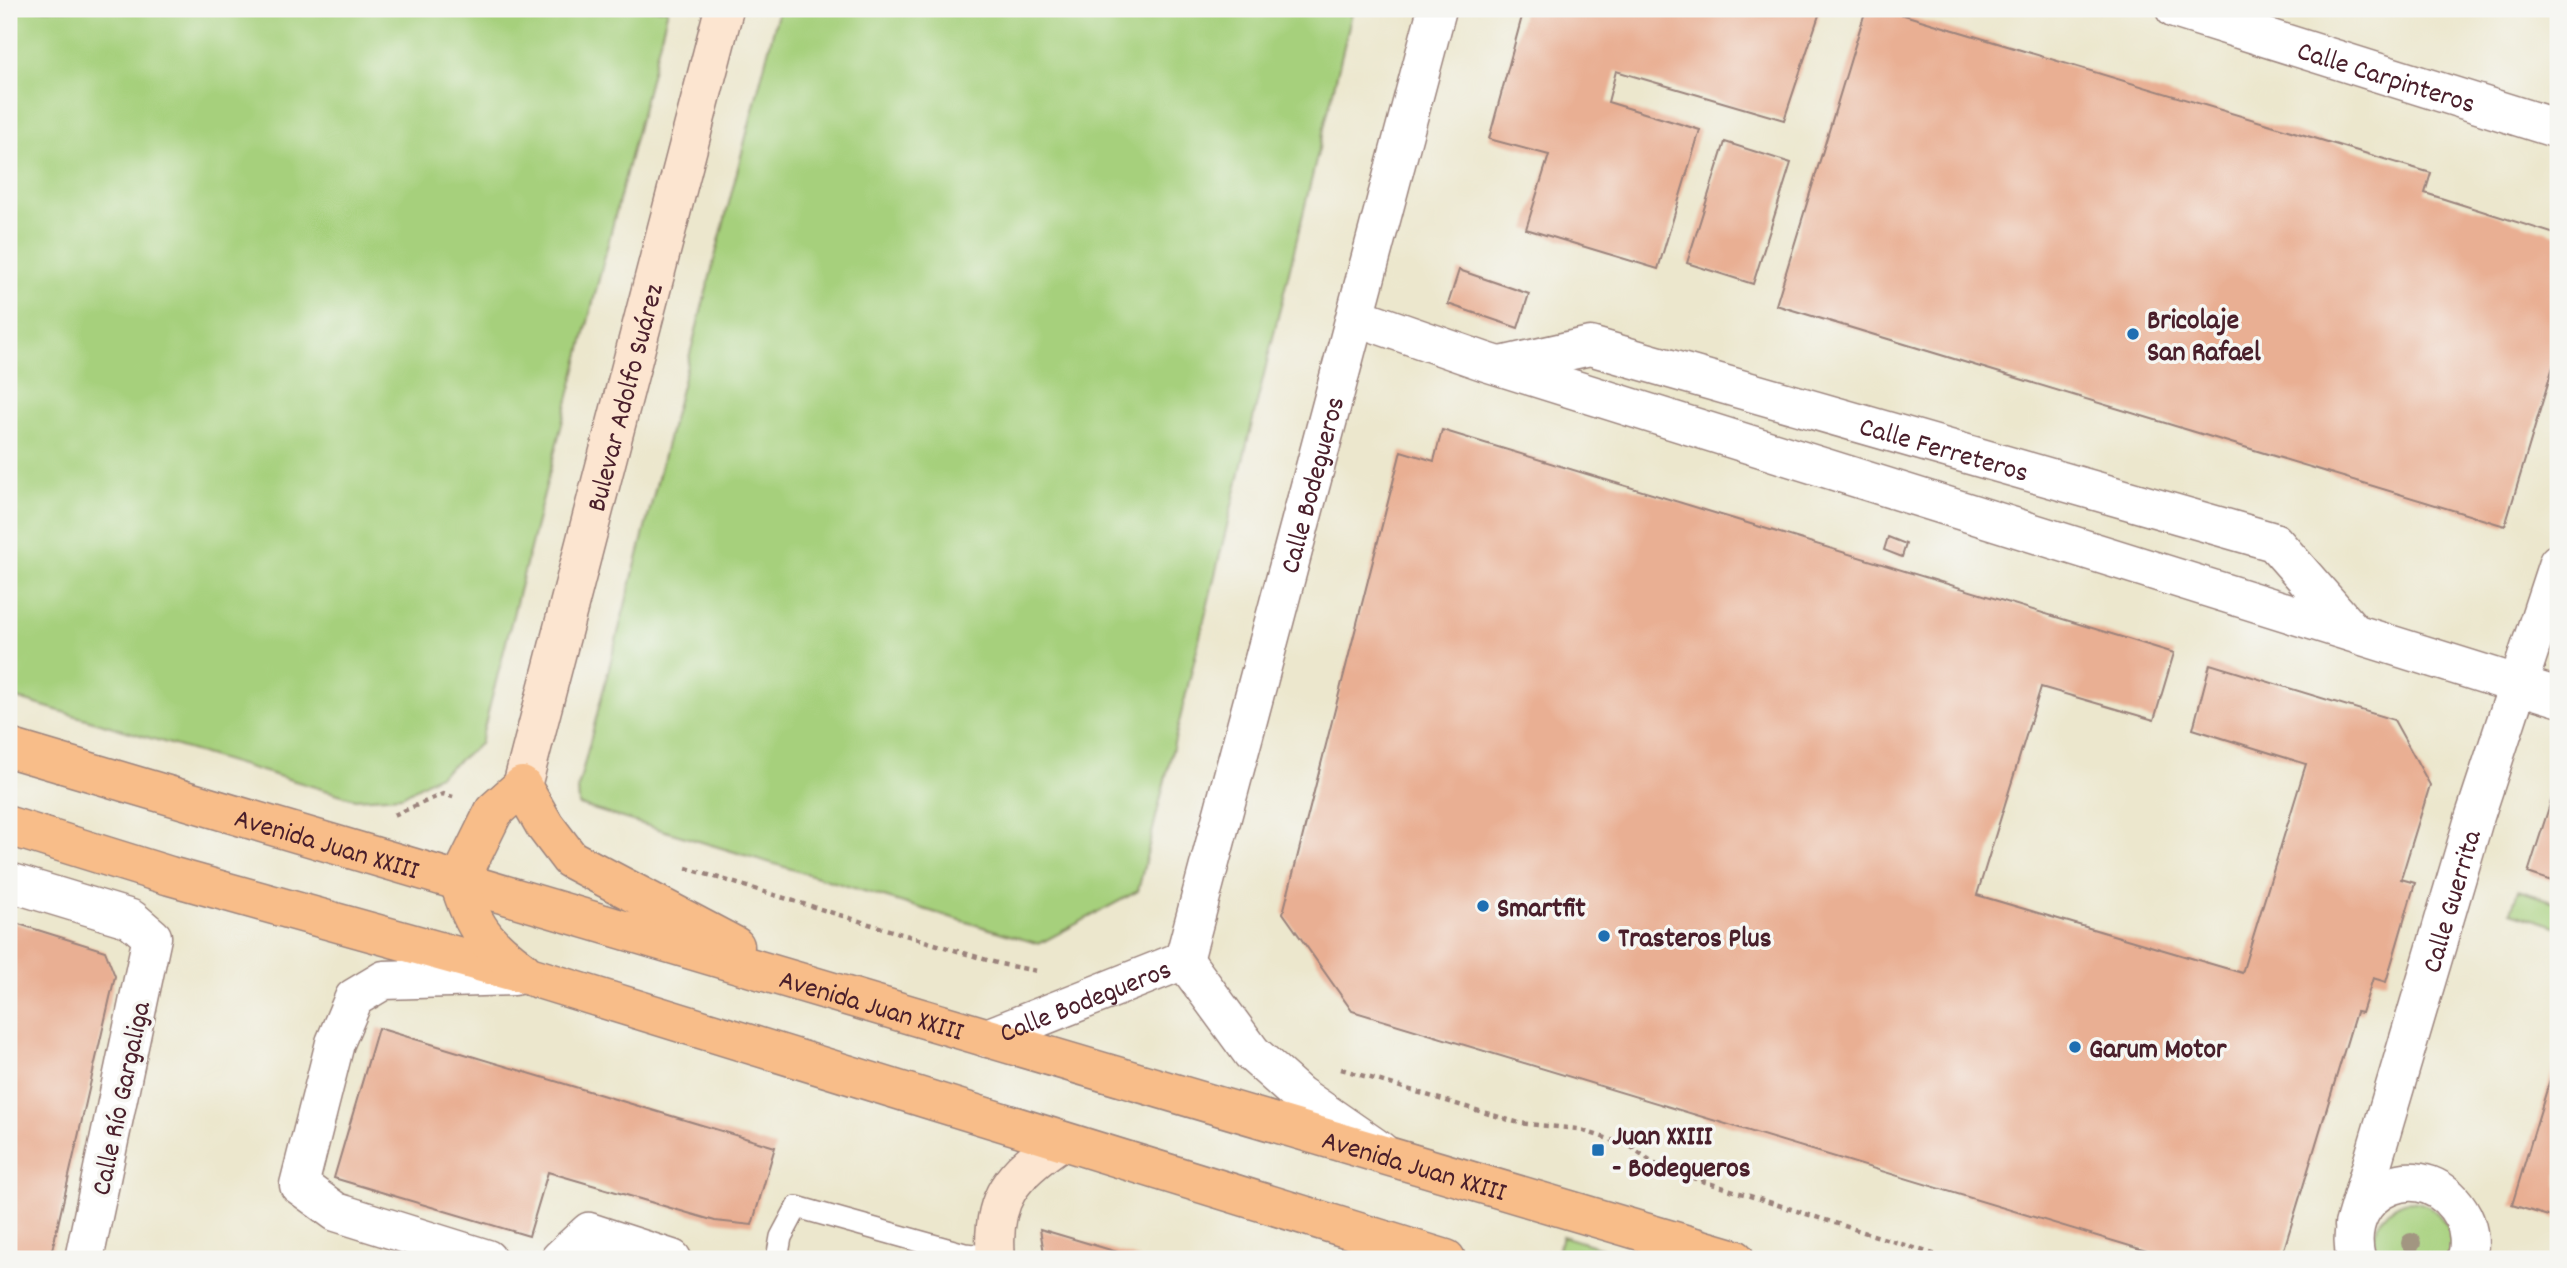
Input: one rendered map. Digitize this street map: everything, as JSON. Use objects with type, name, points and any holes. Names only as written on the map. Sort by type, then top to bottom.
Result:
[{"type":"main road","name":"Bulevar Adolfo Suárez","points":[[522,786],[724,9]]},
{"type":"main road","name":"Avenida Juan XXIII","points":[[9,748],[1393,1160],[1735,1259]]},
{"type":"main road","points":[[530,976],[491,948],[469,914],[459,882],[494,811],[522,786],[545,825],[570,859],[808,984]]},
{"type":"main road","points":[[9,825],[170,876],[530,976],[1446,1259]]},
{"type":"main road","points":[[996,1258],[993,1223],[1003,1197],[1037,1157],[1061,1141]]},
{"type":"street","name":"Calle Bodegueros","points":[[1184,960],[1437,9]]},
{"type":"street","name":"Calle Carpinteros","points":[[2175,9],[2558,129]]},
{"type":"street","name":"Calle Ferreteros","points":[[1357,317],[1500,366],[2558,697]]},
{"type":"street","name":"Calle Ferreteros","points":[[1500,366],[1590,346],[2274,542],[2353,632]]},
{"type":"street","points":[[2519,685],[2558,564]]},
{"type":"street","name":"Calle Guerrita","points":[[2355,1242],[2387,1120],[2474,819],[2519,685]]},
{"type":"street","name":"Calle Río Gargaliga","points":[[9,882],[131,919],[152,937],[84,1259]]},
{"type":"street","name":"Calle Bodegueros","points":[[987,1038],[1184,960]]},
{"type":"street","name":"Calle Bodegueros","points":[[1184,960],[1252,1053],[1299,1095],[1393,1160]]},
{"type":"street","points":[[487,1259],[336,1212],[299,1185],[335,1043],[354,998],[384,980],[530,976]]},
{"type":"street","points":[[2387,1120],[2428,1184]]},
{"type":"street","points":[[2355,1242],[2358,1213],[2371,1197],[2388,1186],[2408,1181],[2428,1184],[2454,1199],[2468,1226],[2466,1259]]},
{"type":"street","points":[[560,1259],[589,1232],[673,1259]]},
{"type":"lane","points":[[777,1259],[781,1237],[797,1207],[965,1254],[996,1258]]},
{"type":"path","points":[[384,812],[397,815],[443,794],[494,811]]},
{"type":"path","points":[[679,866],[1000,964],[1046,971]]},
{"type":"path","points":[[1333,1066],[1519,1124],[1578,1129],[1630,1146],[1661,1168],[1949,1259]]},
{"type":"green space","points":[[9,9],[668,9],[480,744],[444,772],[402,796],[355,799],[9,696]]},
{"type":"green space","points":[[779,9],[1353,9],[1138,891],[1039,944],[579,805],[578,788]]},
{"type":"green space","points":[[2518,890],[2558,903],[2558,927],[2511,912]]},
{"type":"green space","points":[[2407,1201],[2429,1207],[2439,1215],[2453,1234],[2448,1259],[2379,1259],[2374,1240],[2378,1224],[2390,1210]]},
{"type":"green space","points":[[1562,1236],[1637,1259],[1567,1259],[1556,1256]]},
{"type":"building","points":[[1524,9],[1821,9],[1784,120],[1616,71],[1608,102],[1700,130],[1658,269],[1526,229],[1549,155],[1489,139]]},
{"type":"building","points":[[1866,9],[1884,9],[2431,173],[2425,193],[2558,235],[2558,350],[2505,526],[1776,305]]},
{"type":"building","points":[[1725,142],[1791,163],[1753,284],[1687,263]]},
{"type":"building","points":[[1459,270],[1529,294],[1518,328],[1448,304]]},
{"type":"building","points":[[1442,430],[2174,653],[2154,720],[2041,687],[1977,895],[2242,973],[2306,764],[2193,729],[2210,664],[2394,720],[2430,785],[2401,879],[2415,883],[2386,982],[2373,978],[2362,1013],[2356,1012],[2281,1259],[2173,1259],[1352,1011],[1283,913],[1401,451],[1434,461]]},
{"type":"building","points":[[1888,537],[1906,544],[1902,557],[1884,550]]},
{"type":"building","points":[[2558,779],[2558,883],[2528,873]]},
{"type":"building","points":[[9,921],[105,951],[115,976],[50,1259],[9,1259]]},
{"type":"building","points":[[378,1028],[775,1147],[752,1225],[715,1221],[548,1172],[529,1236],[334,1178]]},
{"type":"building","points":[[2558,1053],[2558,1219],[2512,1205]]},
{"type":"building","points":[[1040,1229],[1141,1259],[1045,1259]]},
{"type":"place","name":"Bricolaje San Rafael","points":[[2133,334]]},
{"type":"place","name":"Smartfit","points":[[1483,906]]},
{"type":"place","name":"Trasteros Plus","points":[[1604,936]]},
{"type":"place","name":"Garum Motor","points":[[2075,1047]]},
{"type":"place","name":"Juan XXIII - Bodegueros","points":[[1598,1150]]}]
